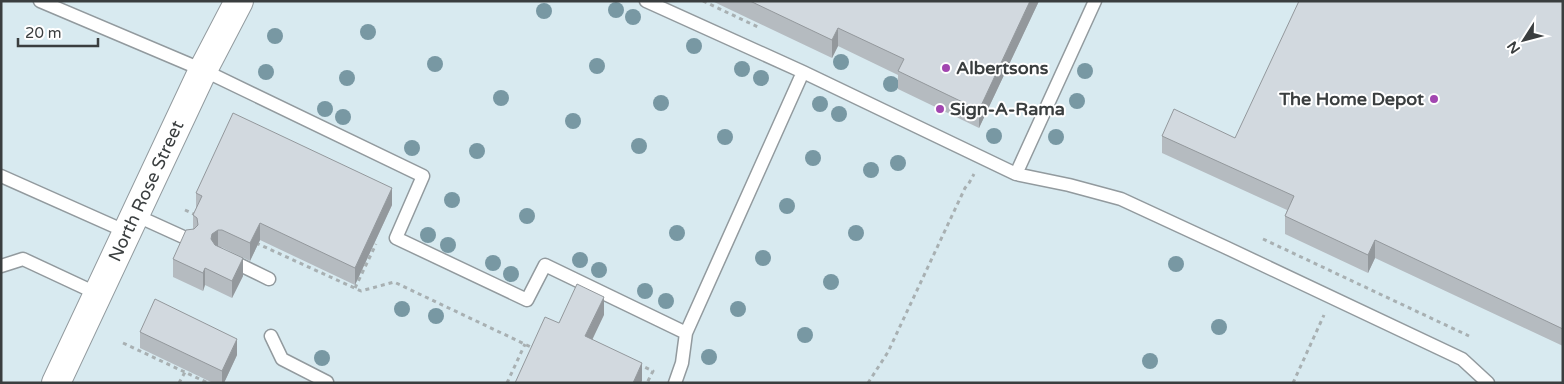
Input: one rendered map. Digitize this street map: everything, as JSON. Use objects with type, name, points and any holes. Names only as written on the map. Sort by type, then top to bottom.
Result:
[{"type":"street","name":"North Rose Street","points":[[56,383],[203,70],[239,1]]},
{"type":"lane","points":[[40,1],[203,70],[423,176],[396,238],[527,300],[544,265],[686,333]]},
{"type":"lane","points":[[646,1],[803,72],[1016,174],[1121,200],[1462,359],[1488,383]]},
{"type":"lane","points":[[1016,174],[1096,1]]},
{"type":"lane","points":[[675,383],[682,363],[686,333],[803,72]]},
{"type":"lane","points":[[1,176],[131,223],[190,240]]},
{"type":"lane","points":[[219,255],[269,279]]},
{"type":"lane","points":[[1,266],[23,259],[98,294]]},
{"type":"lane","points":[[271,336],[282,359],[327,382]]},
{"type":"path","points":[[703,1],[766,31]]},
{"type":"path","points":[[868,383],[888,352],[965,188],[982,158]]},
{"type":"path","points":[[185,210],[203,218]]},
{"type":"path","points":[[355,288],[379,238]]},
{"type":"path","points":[[248,239],[361,291],[394,282],[538,351]]},
{"type":"path","points":[[1263,239],[1342,278],[1469,336]]},
{"type":"path","points":[[1293,383],[1342,278]]},
{"type":"path","points":[[123,343],[208,383]]},
{"type":"path","points":[[507,383],[525,344]]},
{"type":"path","points":[[637,363],[653,371],[647,383]]},
{"type":"path","points":[[179,383],[184,372]]},
{"type":"shaded area","points":[[1,1],[1563,1],[1563,383],[1,383]]},
{"type":"building","name":"Albertsons","points":[[750,1],[1030,1],[979,110],[898,71],[904,59],[838,28],[832,40]]},
{"type":"building","name":"The Home Depot","points":[[1299,1],[1563,1],[1563,329],[1375,240],[1368,255],[1285,216],[1294,196],[1162,136],[1174,109],[1235,138]]},
{"type":"building","points":[[233,113],[392,188],[355,268],[260,223],[250,243],[222,230],[212,234],[211,239],[215,245],[243,258],[232,281],[205,268],[203,273],[173,259],[186,230],[194,229],[198,225],[197,218],[193,215],[202,196],[196,193]]},
{"type":"building","points":[[577,284],[604,297],[585,336],[642,363],[633,383],[515,383],[545,317],[559,323]]},
{"type":"building","points":[[155,299],[237,339],[222,371],[140,332]]},
{"type":"place","name":"Albertsons","points":[[946,68]]},
{"type":"place","name":"The Home Depot","points":[[1434,99]]},
{"type":"place","name":"Sign-A-Rama","points":[[940,109]]}]
